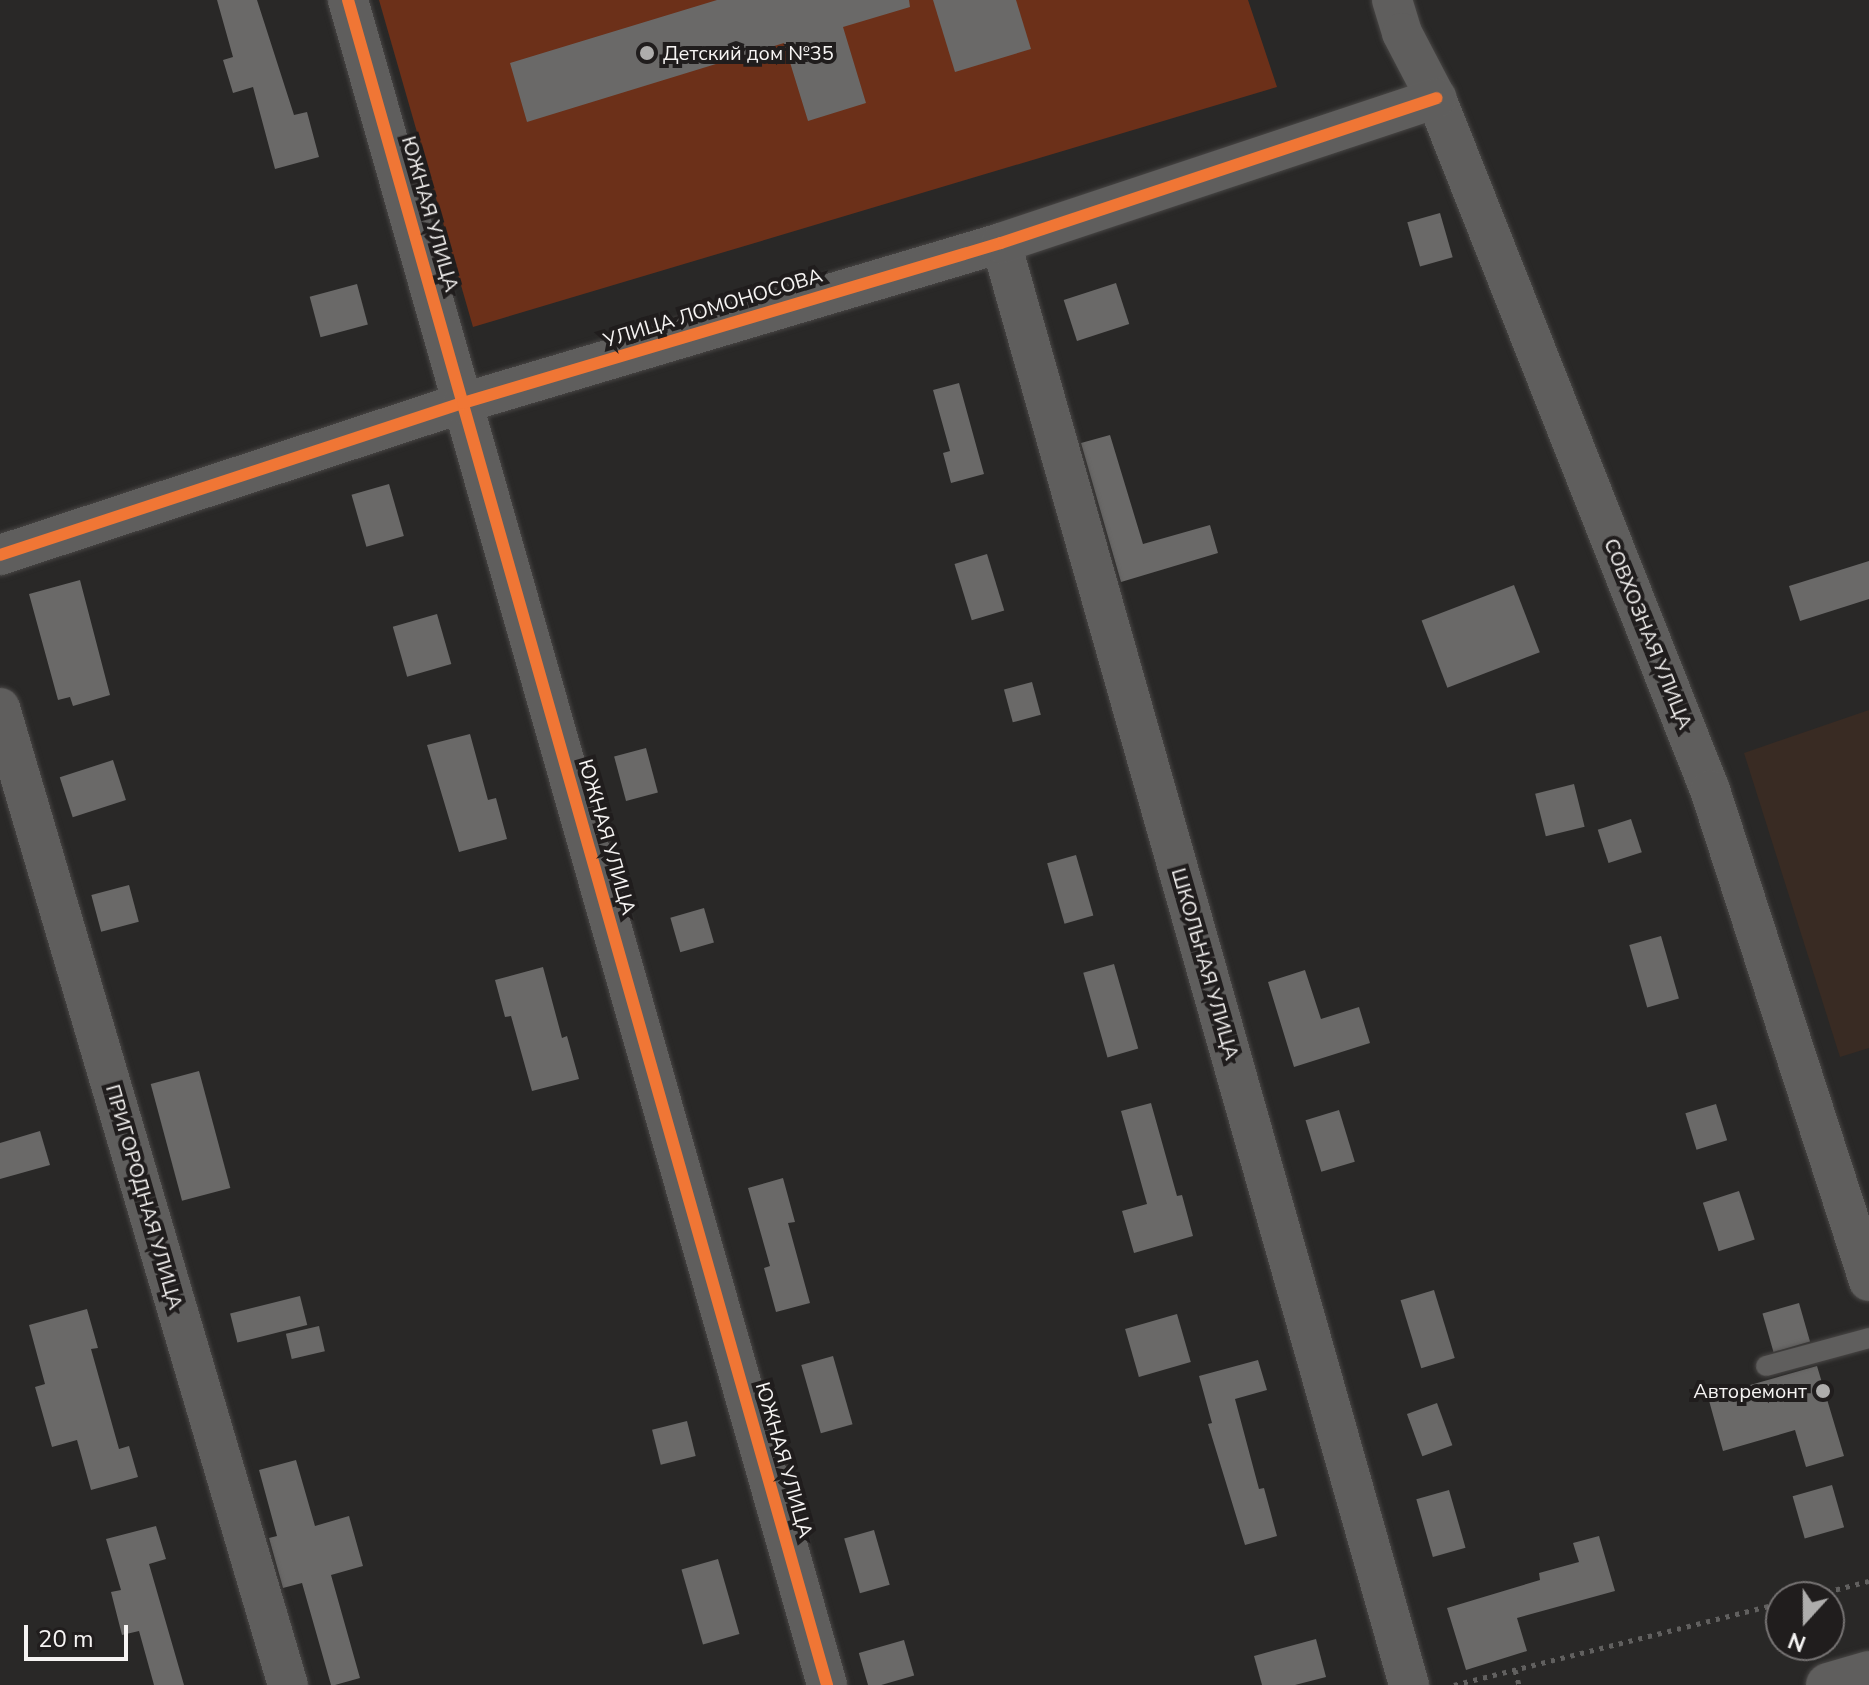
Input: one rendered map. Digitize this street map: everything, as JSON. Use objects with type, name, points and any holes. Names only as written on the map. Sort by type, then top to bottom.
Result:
[{"type":"main road","points":[[1828,1685],[1869,1673]]},
{"type":"street","name":"ЮЖНАЯ УЛИЦА","points":[[348,0],[827,1685]]},
{"type":"street","name":"СОВХОЗНАЯ УЛИЦА","points":[[1392,0],[1402,33],[1436,98],[1710,790],[1869,1281]]},
{"type":"street","name":"УЛИЦА ЛОМОНОСОВА","points":[[0,555],[463,403],[1001,243],[1436,98]]},
{"type":"street","name":"ШКОЛЬНАЯ УЛИЦА","points":[[1001,243],[1409,1685]]},
{"type":"street","name":"ПРИГОРОДНАЯ УЛИЦА","points":[[0,708],[288,1685]]},
{"type":"lane","points":[[1766,1366],[1869,1338]]},
{"type":"path","points":[[1845,1587],[1869,1581]]},
{"type":"path","points":[[1454,1685],[1765,1607]]},
{"type":"path","points":[[1515,1670],[1519,1685]]},
{"type":"shaded area","points":[[379,0],[1248,0],[1277,87],[473,327]]},
{"type":"shaded area","points":[[1869,710],[1869,1048],[1840,1057],[1744,753]]},
{"type":"building","points":[[217,0],[257,0],[294,115],[307,112],[319,157],[275,169],[253,87],[233,93],[223,60],[233,57]]},
{"type":"building","name":"Детский дом №35","points":[[717,0],[909,0],[910,7],[843,27],[866,103],[808,121],[784,43],[527,122],[510,63]]},
{"type":"building","points":[[933,0],[1016,0],[1031,49],[955,72]]},
{"type":"building","points":[[1440,213],[1453,257],[1420,267],[1407,222]]},
{"type":"building","points":[[1116,283],[1129,324],[1077,341],[1064,300]]},
{"type":"building","points":[[357,284],[368,325],[321,337],[310,297]]},
{"type":"building","points":[[959,383],[984,474],[951,483],[943,453],[950,451],[933,390]]},
{"type":"building","points":[[1110,435],[1143,544],[1210,525],[1218,553],[1121,582],[1081,443]]},
{"type":"building","points":[[389,484],[404,536],[366,547],[352,495]]},
{"type":"building","points":[[987,554],[1004,610],[972,620],[954,564]]},
{"type":"building","points":[[1869,561],[1869,599],[1800,621],[1789,586]]},
{"type":"building","points":[[80,580],[110,695],[73,706],[70,697],[58,700],[29,594]]},
{"type":"building","points":[[1514,585],[1540,652],[1447,688],[1422,620]]},
{"type":"building","points":[[437,614],[451,664],[407,677],[393,627]]},
{"type":"building","points":[[1032,682],[1041,715],[1013,722],[1004,690]]},
{"type":"building","points":[[470,734],[488,800],[496,798],[507,839],[459,852],[427,745]]},
{"type":"building","points":[[646,748],[658,792],[626,801],[614,757]]},
{"type":"building","points":[[113,760],[126,800],[73,817],[60,777]]},
{"type":"building","points":[[1574,784],[1585,827],[1546,836],[1535,794]]},
{"type":"building","points":[[1631,819],[1642,852],[1609,863],[1598,830]]},
{"type":"building","points":[[1076,855],[1093,916],[1065,924],[1047,863]]},
{"type":"building","points":[[129,885],[139,922],[101,932],[91,895]]},
{"type":"building","points":[[704,908],[714,943],[680,952],[670,918]]},
{"type":"building","points":[[1661,936],[1679,998],[1647,1008],[1629,945]]},
{"type":"building","points":[[1114,964],[1138,1049],[1107,1057],[1083,973]]},
{"type":"building","points":[[543,967],[562,1038],[567,1036],[579,1079],[532,1091],[511,1016],[505,1017],[495,980]]},
{"type":"building","points":[[1305,970],[1321,1019],[1359,1007],[1370,1043],[1294,1067],[1268,982]]},
{"type":"building","points":[[199,1071],[230,1188],[182,1201],[151,1084]]},
{"type":"building","points":[[1151,1103],[1177,1196],[1182,1195],[1193,1236],[1134,1253],[1122,1211],[1147,1204],[1121,1111]]},
{"type":"building","points":[[1716,1104],[1727,1140],[1697,1150],[1685,1113]]},
{"type":"building","points":[[1339,1110],[1355,1162],[1321,1172],[1306,1120]]},
{"type":"building","points":[[40,1131],[50,1165],[0,1179],[0,1143]]},
{"type":"building","points":[[783,1178],[795,1222],[788,1223],[810,1303],[776,1312],[764,1268],[770,1266],[748,1188]]},
{"type":"building","points":[[1739,1191],[1755,1240],[1719,1251],[1703,1203]]},
{"type":"building","points":[[1434,1290],[1455,1358],[1421,1368],[1401,1300]]},
{"type":"building","points":[[300,1296],[307,1325],[237,1343],[230,1313]]},
{"type":"building","points":[[1799,1303],[1810,1341],[1773,1352],[1762,1313]]},
{"type":"building","points":[[87,1309],[98,1348],[91,1349],[119,1449],[129,1446],[138,1477],[91,1490],[77,1440],[52,1447],[35,1387],[45,1384],[29,1325]]},
{"type":"building","points":[[1177,1314],[1191,1362],[1139,1377],[1125,1329]]},
{"type":"building","points":[[319,1326],[325,1351],[292,1359],[286,1334]]},
{"type":"building","points":[[833,1356],[853,1424],[821,1433],[801,1365]]},
{"type":"building","points":[[1258,1360],[1267,1390],[1235,1399],[1259,1489],[1264,1488],[1277,1536],[1245,1545],[1208,1424],[1212,1423],[1199,1376]]},
{"type":"building","points":[[1817,1366],[1844,1456],[1806,1467],[1795,1430],[1723,1451],[1708,1397]]},
{"type":"building","points":[[1437,1403],[1452,1445],[1422,1456],[1407,1414]]},
{"type":"building","points":[[687,1421],[696,1456],[661,1465],[652,1430]]},
{"type":"building","points":[[296,1460],[315,1526],[349,1516],[363,1566],[331,1575],[360,1678],[335,1685],[331,1685],[302,1583],[283,1588],[269,1538],[277,1536],[259,1470]]},
{"type":"building","points":[[1832,1485],[1844,1527],[1805,1539],[1793,1496]]},
{"type":"building","points":[[1449,1490],[1466,1548],[1433,1557],[1416,1499]]},
{"type":"building","points":[[156,1526],[166,1559],[149,1564],[184,1685],[154,1685],[139,1631],[122,1635],[111,1592],[121,1590],[106,1539]]},
{"type":"building","points":[[874,1530],[890,1585],[860,1593],[844,1539]]},
{"type":"building","points":[[1599,1536],[1615,1591],[1517,1618],[1527,1651],[1466,1670],[1447,1608],[1540,1580],[1539,1573],[1579,1562],[1573,1543]]},
{"type":"building","points":[[718,1559],[739,1634],[703,1644],[681,1569]]},
{"type":"building","points":[[1316,1639],[1326,1677],[1295,1685],[1262,1685],[1254,1656]]},
{"type":"building","points":[[904,1640],[914,1676],[881,1685],[868,1685],[859,1653]]},
{"type":"cycle path","points":[[348,0],[827,1685]]},
{"type":"cycle path","points":[[0,555],[463,403],[1001,243],[1436,98]]},
{"type":"place","name":"Детский дом №35","points":[[647,53]]},
{"type":"place","name":"Авторемонт","points":[[1823,1391]]}]
